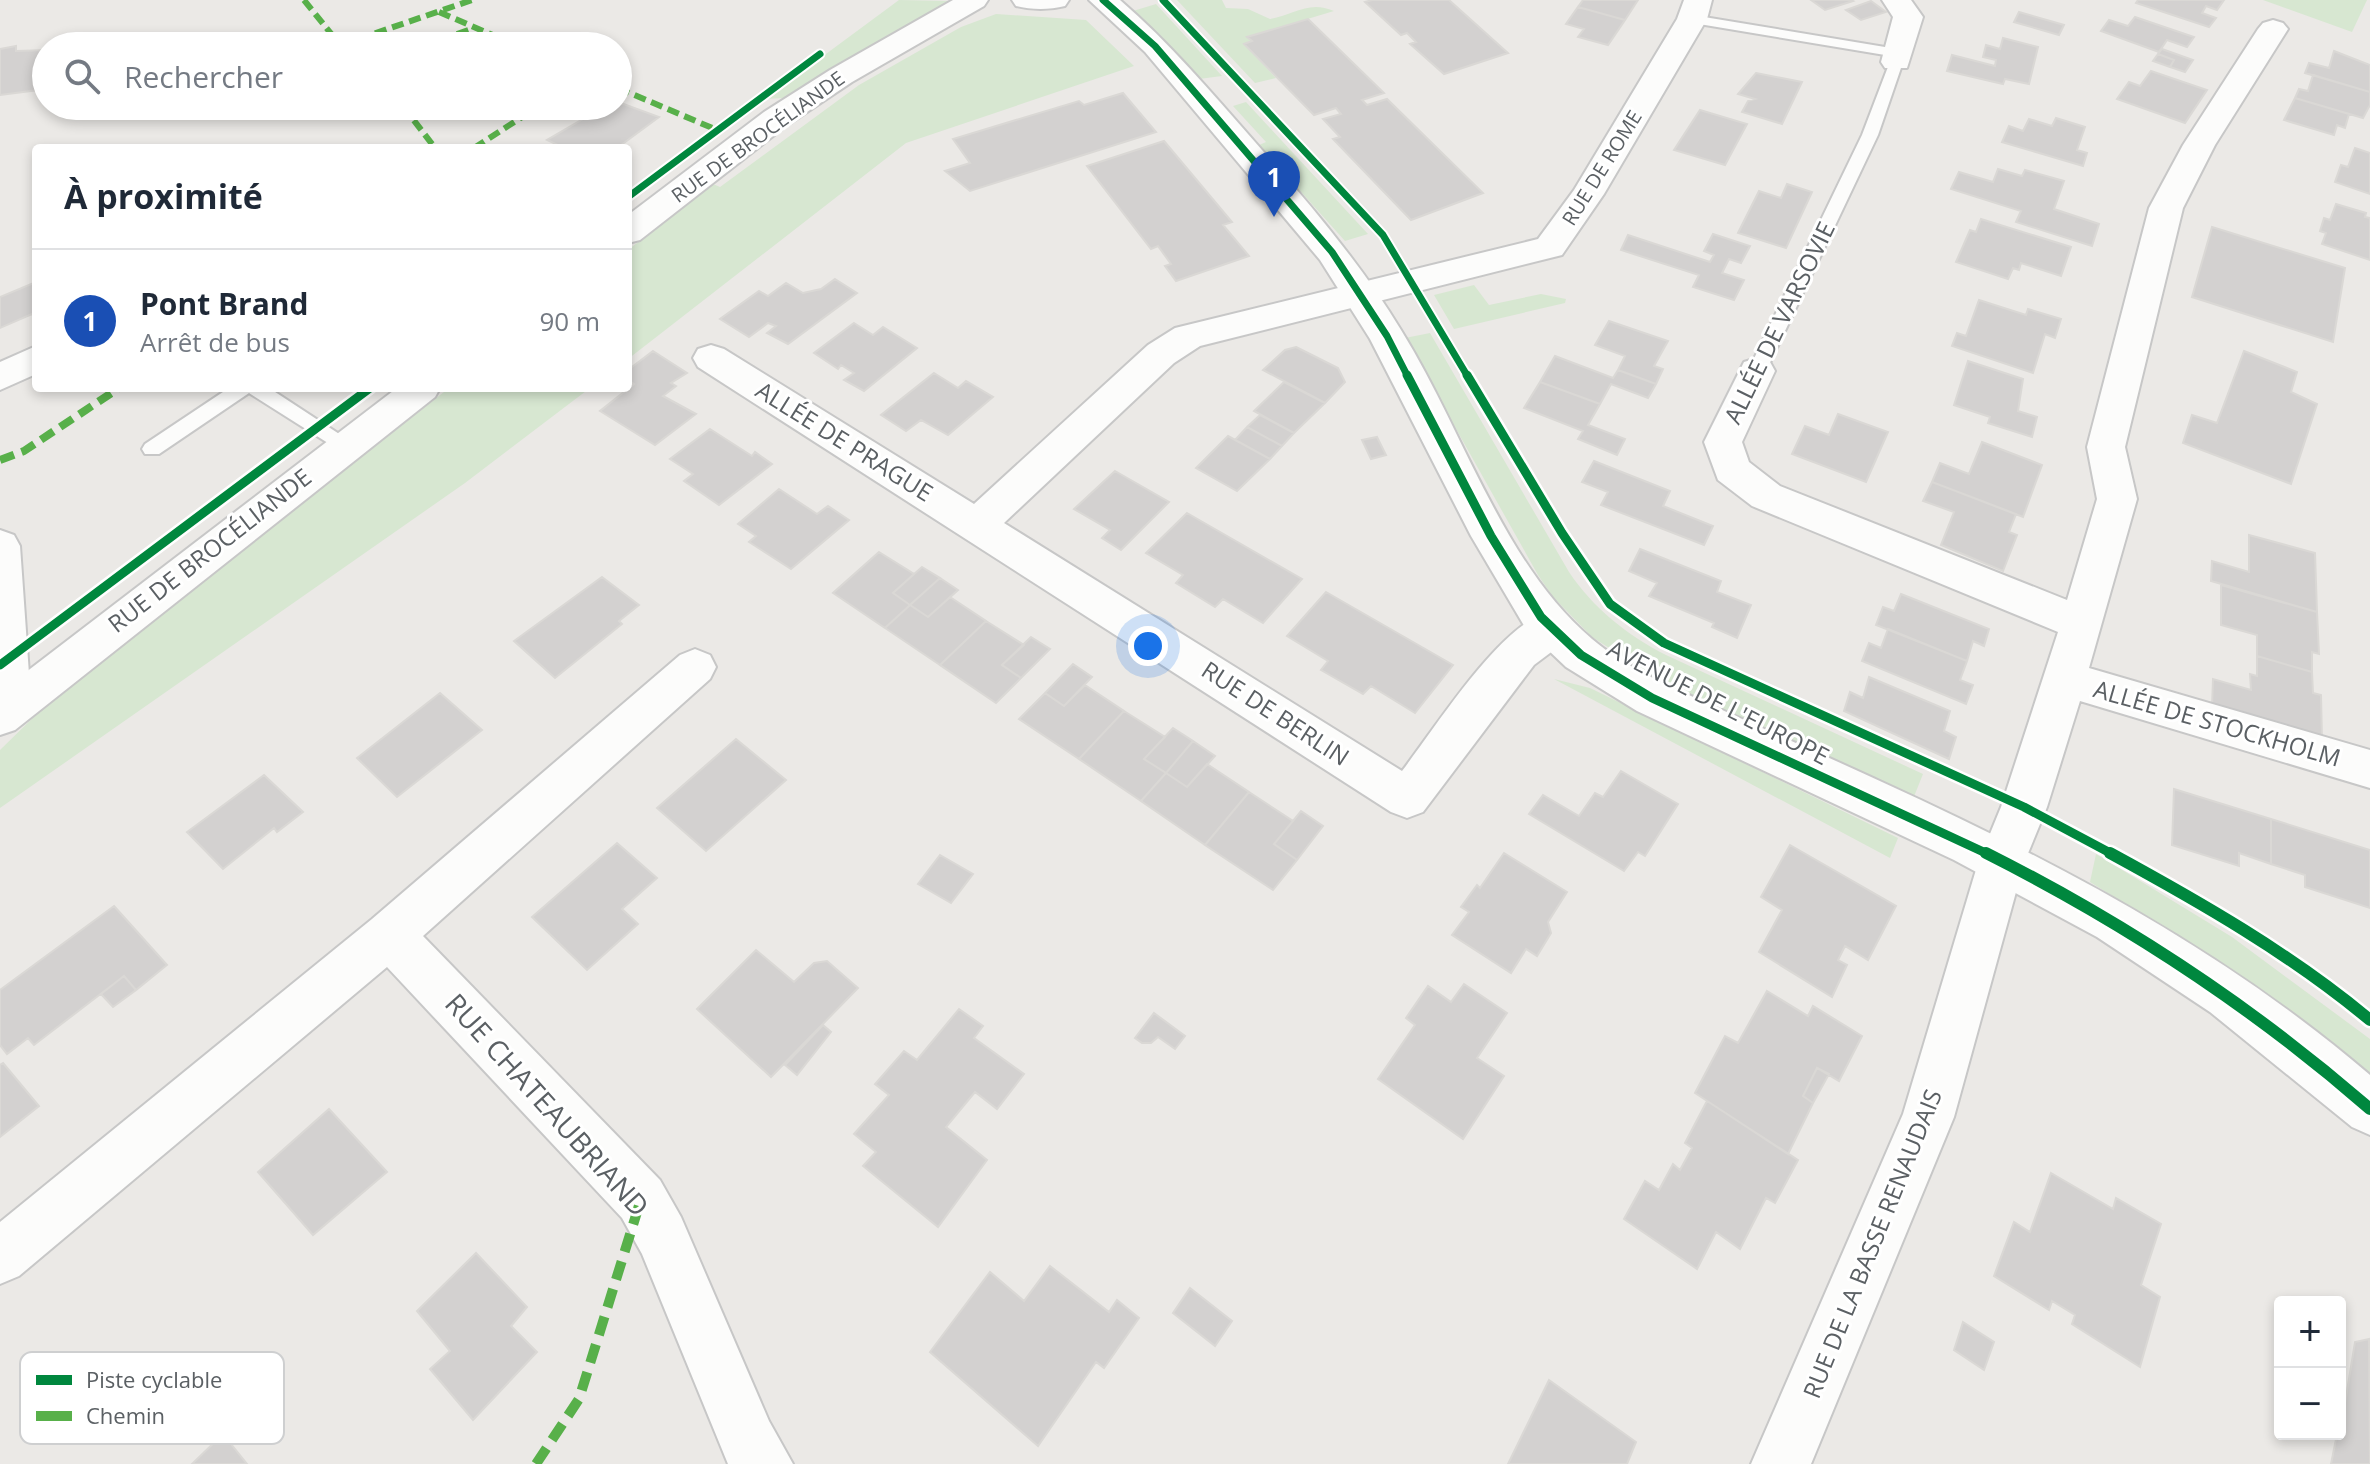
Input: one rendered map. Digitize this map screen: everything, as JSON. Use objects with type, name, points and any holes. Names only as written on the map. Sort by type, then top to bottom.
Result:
[{"type":"street","name":"RUE DE BROCÉLIANDE","points":[[632,229],[775,119],[841,76],[974,0]]},
{"type":"street","points":[[1026,0],[1055,0]]},
{"type":"street","name":"AVENUE DE L'EUROPE","points":[[1103,0],[1155,46],[1332,252],[1387,336],[1491,536],[1527,597],[1551,629],[1590,661],[1639,691],[2073,899],[2212,984],[2301,1051],[2370,1109]]},
{"type":"street","name":"ALLÉE DE VARSOVIE","points":[[1896,0],[1908,17],[1896,57]]},
{"type":"street","name":"RUE DE ROME","points":[[1359,292],[1500,262],[1550,247],[1581,205],[1695,10]]},
{"type":"street","name":"RUE DE LA BASSE RENAUDAIS","points":[[1781,1464],[1928,1117],[2001,863],[2024,807],[2082,624],[2117,499],[2106,447],[2166,208],[2199,145],[2273,29]]},
{"type":"street","points":[[978,524],[1161,354],[1188,337],[1359,292]]},
{"type":"street","name":"ALLÉE DE PRAGUE","points":[[711,358],[909,485],[978,524]]},
{"type":"street","points":[[0,377],[32,361]]},
{"type":"street","name":"ALLÉE DE VARSOVIE","points":[[1757,371],[1723,442],[1732,470],[1766,496],[2082,624]]},
{"type":"street","name":"RUE DE BROCÉLIANDE","points":[[11,707],[417,392]]},
{"type":"street","name":"RUE DE BERLIN","points":[[978,524],[1407,798],[1519,653],[1551,629]]},
{"type":"street","points":[[0,546],[11,707]]},
{"type":"street","points":[[0,1257],[389,935],[695,667]]},
{"type":"street","name":"ALLÉE DE STOCKHOLM","points":[[2065,679],[2370,769]]},
{"type":"street","name":"RUE CHATEAUBRIAND","points":[[389,935],[641,1199],[662,1236],[748,1442],[763,1464]]},
{"type":"lane","points":[[1695,10],[1896,57]]},
{"type":"lane","name":"ALLÉE DE VARSOVIE","points":[[1757,371],[1870,135],[1896,57]]},
{"type":"lane","points":[[152,449],[236,392]]},
{"type":"lane","points":[[261,392],[346,445]]},
{"type":"green space","points":[[899,0],[949,1],[784,98],[765,99]]},
{"type":"green space","points":[[1177,0],[1222,0],[1226,8],[1248,9],[1270,19],[1317,7],[1334,11],[1248,37],[1252,41],[1244,44],[1276,78],[1255,83]]},
{"type":"green space","points":[[2263,0],[2367,0],[2352,32]]},
{"type":"green space","points":[[1156,4],[1222,76],[1199,79],[1133,11]]},
{"type":"green space","points":[[996,14],[1086,20],[1134,66],[906,143],[632,356],[632,247],[713,184],[720,187],[859,85],[961,27]]},
{"type":"green space","points":[[1246,102],[1368,234],[1345,241],[1259,145],[1266,142],[1233,106]]},
{"type":"green space","points":[[1474,285],[1489,305],[1541,294],[1566,299],[1565,303],[1454,329],[1434,295]]},
{"type":"green space","points":[[1430,333],[1569,572],[1600,609],[1638,639],[1666,655],[1923,774],[1913,799],[1667,685],[1592,637],[1553,597],[1538,575],[1405,338]]},
{"type":"green space","points":[[444,392],[585,392],[465,483],[0,808],[0,750],[45,706]]},
{"type":"green space","points":[[1554,679],[1590,688],[1898,838],[1890,858]]},
{"type":"green space","points":[[2096,854],[2232,937],[2370,1039],[2370,1078],[2220,963],[2090,882]]},
{"type":"building","points":[[1449,0],[1508,53],[1444,74],[1410,44],[1416,42],[1407,33],[1401,35],[1365,2]]},
{"type":"building","points":[[1583,0],[1638,0],[1625,20],[1578,7]]},
{"type":"building","points":[[1811,0],[1851,0],[1853,1],[1825,10]]},
{"type":"building","points":[[2138,0],[2224,0],[2217,10],[2206,6],[2202,13],[2216,18],[2209,27],[2136,3]]},
{"type":"building","points":[[1871,1],[1886,12],[1861,20],[1846,10]]},
{"type":"building","points":[[1578,7],[1625,20],[1608,45],[1578,37],[1584,29],[1566,24]]},
{"type":"building","points":[[2019,12],[2064,25],[2059,35],[2014,22]]},
{"type":"building","points":[[2135,17],[2194,37],[2187,47],[2167,40],[2159,52],[2101,31],[2109,20],[2128,26]]},
{"type":"building","points":[[1308,19],[1384,93],[1362,100],[1367,105],[1387,99],[1483,193],[1411,220],[1333,139],[1340,137],[1323,119],[1341,114],[1336,108],[1314,115],[1244,44],[1252,41],[1247,37]]},
{"type":"building","points":[[2003,38],[2038,47],[2029,84],[2005,79],[2003,84],[1947,71],[1952,55],[1995,66],[1996,60],[1983,57],[1986,45],[2000,49]]},
{"type":"building","points":[[16,46],[16,51],[32,50],[32,91],[0,95],[0,49]]},
{"type":"building","points":[[2162,49],[2193,60],[2185,72],[2170,67],[2174,60],[2158,54]]},
{"type":"building","points":[[2334,51],[2370,65],[2370,92],[2305,73],[2309,63],[2329,68]]},
{"type":"building","points":[[2158,54],[2174,60],[2170,67],[2153,61]]},
{"type":"building","points":[[2151,71],[2207,90],[2185,123],[2117,99],[2129,82],[2140,86]]},
{"type":"building","points":[[1756,73],[1802,82],[1782,124],[1742,112],[1748,101],[1755,99],[1738,94]]},
{"type":"building","points":[[2313,75],[2370,92],[2370,105],[2363,118],[2295,98],[2299,89],[2308,91]]},
{"type":"building","points":[[1123,93],[1156,132],[970,191],[945,171],[970,163],[953,139],[1079,101],[1084,105]]},
{"type":"building","points":[[2295,98],[2349,114],[2345,128],[2337,125],[2334,135],[2284,120]]},
{"type":"building","points":[[632,107],[659,117],[622,144],[556,144],[547,140],[581,120],[632,120]]},
{"type":"building","points":[[1700,110],[1747,124],[1725,165],[1674,150]]},
{"type":"building","points":[[2056,118],[2085,127],[2077,150],[2087,153],[2083,166],[2002,142],[2009,126],[2023,131],[2029,119],[2052,126]]},
{"type":"building","points":[[1164,141],[1232,222],[1223,225],[1249,256],[1176,281],[1165,266],[1171,264],[1158,246],[1151,249],[1087,166]]},
{"type":"building","points":[[2355,148],[2370,153],[2370,194],[2335,182],[2341,165],[2348,167]]},
{"type":"building","points":[[1998,169],[2022,176],[2025,170],[2064,181],[2054,209],[2099,224],[2092,246],[2016,222],[2021,211],[1951,189],[1959,172],[1993,182]]},
{"type":"building","points":[[1787,184],[1812,192],[1786,248],[1738,233],[1759,191],[1781,198]]},
{"type":"building","points":[[2336,204],[2366,213],[2365,217],[2370,218],[2370,260],[2322,244],[2326,233],[2320,231],[2324,218],[2330,220]]},
{"type":"building","points":[[1981,219],[2071,247],[2061,276],[2021,263],[2019,270],[2013,268],[2008,279],[1956,262],[1970,230],[1976,232]]},
{"type":"building","points":[[2212,227],[2345,268],[2333,342],[2192,297]]},
{"type":"building","points":[[1713,234],[1750,246],[1741,263],[1729,259],[1722,273],[1744,280],[1734,300],[1693,287],[1699,275],[1621,250],[1628,235],[1710,262],[1714,255],[1704,251]]},
{"type":"building","points":[[835,279],[857,293],[788,344],[767,333],[776,326],[768,323],[749,337],[720,319],[759,291],[768,296],[786,283],[803,293],[821,289]]},
{"type":"building","points":[[32,284],[32,314],[0,328],[0,297]]},
{"type":"building","points":[[1979,300],[2026,315],[2028,309],[2061,319],[2055,338],[2045,334],[2033,373],[1952,346],[1957,333],[1966,336]]},
{"type":"building","points":[[1609,321],[1668,341],[1654,366],[1663,369],[1656,384],[1618,370],[1625,356],[1595,345]]},
{"type":"building","points":[[854,323],[873,335],[883,327],[917,348],[864,391],[844,380],[854,373],[841,365],[838,369],[814,353]]},
{"type":"building","points":[[1296,347],[1338,368],[1345,382],[1325,403],[1263,370],[1285,350]]},
{"type":"building","points":[[653,351],[687,373],[671,383],[676,386],[663,396],[696,414],[655,445],[600,411],[624,392],[632,392],[632,367]]},
{"type":"building","points":[[2244,351],[2297,372],[2291,392],[2317,404],[2291,484],[2183,443],[2192,415],[2217,423]]},
{"type":"building","points":[[1555,356],[1613,378],[1618,370],[1656,384],[1648,398],[1611,384],[1600,404],[1540,382]]},
{"type":"building","points":[[1968,361],[2023,379],[2018,411],[2037,417],[2032,437],[1988,423],[1990,417],[1954,405]]},
{"type":"building","points":[[934,373],[958,388],[966,381],[993,397],[948,435],[921,420],[906,431],[881,415]]},
{"type":"building","points":[[1284,382],[1325,403],[1294,433],[1254,411]]},
{"type":"building","points":[[1540,382],[1600,404],[1588,425],[1625,439],[1617,455],[1578,439],[1583,431],[1524,408]]},
{"type":"building","points":[[1838,414],[1888,432],[1866,482],[1792,454],[1805,426],[1829,435]]},
{"type":"building","points":[[1260,415],[1294,433],[1282,446],[1247,427]]},
{"type":"building","points":[[1247,427],[1282,446],[1270,459],[1235,440]]},
{"type":"building","points":[[710,429],[752,456],[755,452],[772,464],[719,505],[684,481],[693,474],[670,459]]},
{"type":"building","points":[[1228,436],[1270,459],[1237,491],[1196,468]]},
{"type":"building","points":[[1377,437],[1386,455],[1371,459],[1362,440]]},
{"type":"building","points":[[1982,442],[2042,465],[2023,517],[1932,482],[1940,463],[1969,474]]},
{"type":"building","points":[[1594,461],[1670,491],[1663,506],[1713,526],[1704,545],[1601,505],[1608,492],[1582,482]]},
{"type":"building","points":[[1115,471],[1169,502],[1121,550],[1102,538],[1110,530],[1074,509]]},
{"type":"building","points":[[1932,482],[2016,514],[2009,532],[2017,535],[2003,571],[1941,545],[1954,512],[1923,501]]},
{"type":"building","points":[[779,489],[817,514],[828,506],[849,520],[791,569],[749,542],[756,536],[738,524]]},
{"type":"building","points":[[1187,513],[1302,579],[1263,623],[1223,599],[1215,607],[1176,583],[1183,575],[1146,553]]},
{"type":"building","points":[[2249,535],[2315,553],[2317,612],[2211,581],[2212,561],[2249,572]]},
{"type":"building","points":[[1640,549],[1721,581],[1717,592],[1751,605],[1737,638],[1712,627],[1714,623],[1649,596],[1657,583],[1629,571]]},
{"type":"building","points":[[879,552],[914,574],[893,593],[910,605],[885,628],[833,593]]},
{"type":"building","points":[[922,567],[940,578],[910,605],[893,593]]},
{"type":"building","points":[[602,577],[639,605],[619,621],[622,624],[555,678],[514,641]]},
{"type":"building","points":[[940,578],[958,590],[928,617],[910,605]]},
{"type":"building","points":[[2221,585],[2317,612],[2319,654],[2312,652],[2312,672],[2257,656],[2257,635],[2221,625]]},
{"type":"building","points":[[1326,592],[1453,665],[1415,713],[1371,686],[1363,694],[1321,670],[1328,661],[1287,636]]},
{"type":"building","points":[[1901,594],[1989,629],[1984,646],[1973,641],[1967,661],[1876,625],[1883,607],[1894,611]]},
{"type":"building","points":[[950,597],[986,621],[940,665],[885,628],[910,605],[928,617]]},
{"type":"building","points":[[986,621],[1024,645],[1002,665],[1021,678],[996,703],[940,665]]},
{"type":"building","points":[[1888,629],[1967,661],[1960,680],[1973,685],[1966,704],[1862,661],[1869,643],[1881,648]]},
{"type":"building","points":[[1031,637],[1050,649],[1021,678],[1002,665]]},
{"type":"building","points":[[2257,656],[2312,672],[2313,693],[2321,695],[2322,740],[2212,707],[2213,679],[2251,690],[2250,674],[2257,676]]},
{"type":"building","points":[[1073,664],[1092,677],[1064,706],[1045,693]]},
{"type":"building","points":[[1869,677],[1950,711],[1944,731],[1956,737],[1949,759],[1844,711],[1850,692],[1863,698]]},
{"type":"building","points":[[1085,685],[1124,711],[1079,759],[1019,719],[1045,693],[1064,706]]},
{"type":"building","points":[[440,693],[482,730],[397,797],[357,758]]},
{"type":"building","points":[[1124,711],[1165,737],[1144,759],[1166,773],[1141,801],[1079,759]]},
{"type":"building","points":[[1173,728],[1193,741],[1166,773],[1144,759]]},
{"type":"building","points":[[736,739],[786,780],[706,851],[657,808]]},
{"type":"building","points":[[1193,741],[1215,756],[1187,787],[1166,773]]},
{"type":"building","points":[[1207,764],[1249,792],[1205,845],[1141,801],[1166,773],[1187,787]]},
{"type":"building","points":[[1621,771],[1678,804],[1645,856],[1638,852],[1624,871],[1529,814],[1543,795],[1579,816],[1595,793],[1603,797]]},
{"type":"building","points":[[264,775],[303,812],[277,832],[274,828],[223,869],[187,832]]},
{"type":"building","points":[[2174,789],[2271,819],[2271,864],[2239,853],[2239,866],[2172,845]]},
{"type":"building","points":[[1249,792],[1293,821],[1274,844],[1297,860],[1273,890],[1205,845]]},
{"type":"building","points":[[1301,811],[1323,826],[1297,860],[1274,844]]},
{"type":"building","points":[[2271,819],[2370,850],[2370,908],[2305,887],[2305,875],[2271,864]]},
{"type":"building","points":[[617,843],[657,878],[622,909],[638,924],[587,970],[532,917]]},
{"type":"building","points":[[1790,845],[1896,906],[1868,960],[1845,946],[1838,960],[1847,965],[1832,997],[1759,952],[1782,910],[1761,897]]},
{"type":"building","points":[[1504,853],[1567,892],[1548,922],[1551,933],[1537,956],[1526,949],[1511,973],[1452,935],[1469,912],[1461,907],[1477,885],[1480,888]]},
{"type":"building","points":[[940,855],[973,874],[951,903],[918,884]]},
{"type":"building","points":[[114,906],[167,965],[136,990],[124,976],[34,1045],[28,1038],[7,1054],[0,1045],[0,990]]},
{"type":"building","points":[[756,950],[794,982],[814,963],[827,961],[858,988],[771,1077],[697,1009]]},
{"type":"building","points":[[124,976],[136,990],[113,1007],[101,994]]},
{"type":"building","points":[[1464,984],[1507,1013],[1477,1058],[1504,1076],[1463,1139],[1378,1079],[1415,1025],[1406,1018],[1428,986],[1451,1002]]},
{"type":"building","points":[[1767,991],[1808,1016],[1813,1006],[1862,1036],[1839,1081],[1817,1068],[1803,1096],[1813,1103],[1788,1154],[1695,1093],[1725,1036],[1738,1043]]},
{"type":"building","points":[[959,1009],[983,1026],[974,1038],[1024,1074],[997,1109],[975,1092],[946,1127],[987,1160],[938,1227],[863,1166],[876,1152],[854,1134],[889,1095],[875,1084],[904,1051],[917,1060]]},
{"type":"building","points":[[1154,1013],[1185,1036],[1175,1049],[1158,1037],[1151,1043],[1142,1043],[1135,1038]]},
{"type":"building","points":[[823,1025],[831,1032],[797,1075],[785,1065]]},
{"type":"building","points":[[3,1063],[39,1106],[0,1137],[0,1065]]},
{"type":"building","points":[[1817,1068],[1829,1074],[1813,1103],[1803,1096]]},
{"type":"building","points":[[1707,1101],[1798,1160],[1775,1203],[1766,1198],[1740,1249],[1716,1232],[1697,1269],[1624,1219],[1645,1181],[1659,1190],[1673,1164],[1680,1170],[1692,1148],[1685,1143]]},
{"type":"building","points":[[329,1109],[387,1172],[313,1235],[258,1172]]},
{"type":"building","points":[[2051,1173],[2113,1209],[2116,1198],[2161,1224],[2141,1285],[2160,1297],[2140,1367],[2072,1324],[2075,1315],[2052,1301],[2049,1310],[1994,1276],[2014,1222],[2030,1232]]},
{"type":"building","points":[[476,1253],[527,1307],[511,1326],[537,1352],[473,1420],[430,1369],[450,1351],[417,1311]]},
{"type":"building","points":[[1050,1266],[1109,1312],[1117,1300],[1139,1318],[1104,1368],[1096,1362],[1038,1446],[930,1352],[990,1272],[1024,1301]]},
{"type":"building","points":[[1190,1288],[1232,1321],[1215,1346],[1173,1313]]},
{"type":"building","points":[[1963,1322],[1994,1342],[1984,1370],[1954,1350]]},
{"type":"building","points":[[2369,1339],[2370,1464],[2331,1464],[2336,1440],[2346,1440],[2346,1397],[2355,1342]]},
{"type":"building","points":[[1549,1380],[1636,1442],[1627,1464],[1508,1464]]},
{"type":"building","points":[[213,1444],[231,1444],[247,1464],[192,1464]]},
{"type":"marked path","points":[[304,0],[330,32]]},
{"type":"marked path","points":[[379,32],[472,0]]},
{"type":"marked path","points":[[439,12],[485,32]]},
{"type":"marked path","points":[[463,32],[474,28]]},
{"type":"marked path","points":[[632,94],[717,130]]},
{"type":"marked path","points":[[414,120],[432,144]]},
{"type":"marked path","points":[[480,144],[517,120]]},
{"type":"marked path","points":[[0,460],[24,451],[113,392]]},
{"type":"marked path","points":[[536,1464],[579,1399],[641,1199]]},
{"type":"cycle path","points":[[1103,0],[1155,46],[1332,252],[1387,336],[1491,536],[1541,617],[1581,655],[1652,698],[1971,846],[2113,921],[2265,1022],[2370,1109]]},
{"type":"cycle path","points":[[1163,0],[1383,235],[1562,533],[1610,604],[1664,643],[2024,807],[2196,900],[2333,989],[2370,1020]]},
{"type":"cycle path","points":[[632,194],[820,54]]},
{"type":"cycle path","points":[[0,665],[365,392]]},
{"type":"place","name":"Pont Brand","points":[[1274,217]]}]
